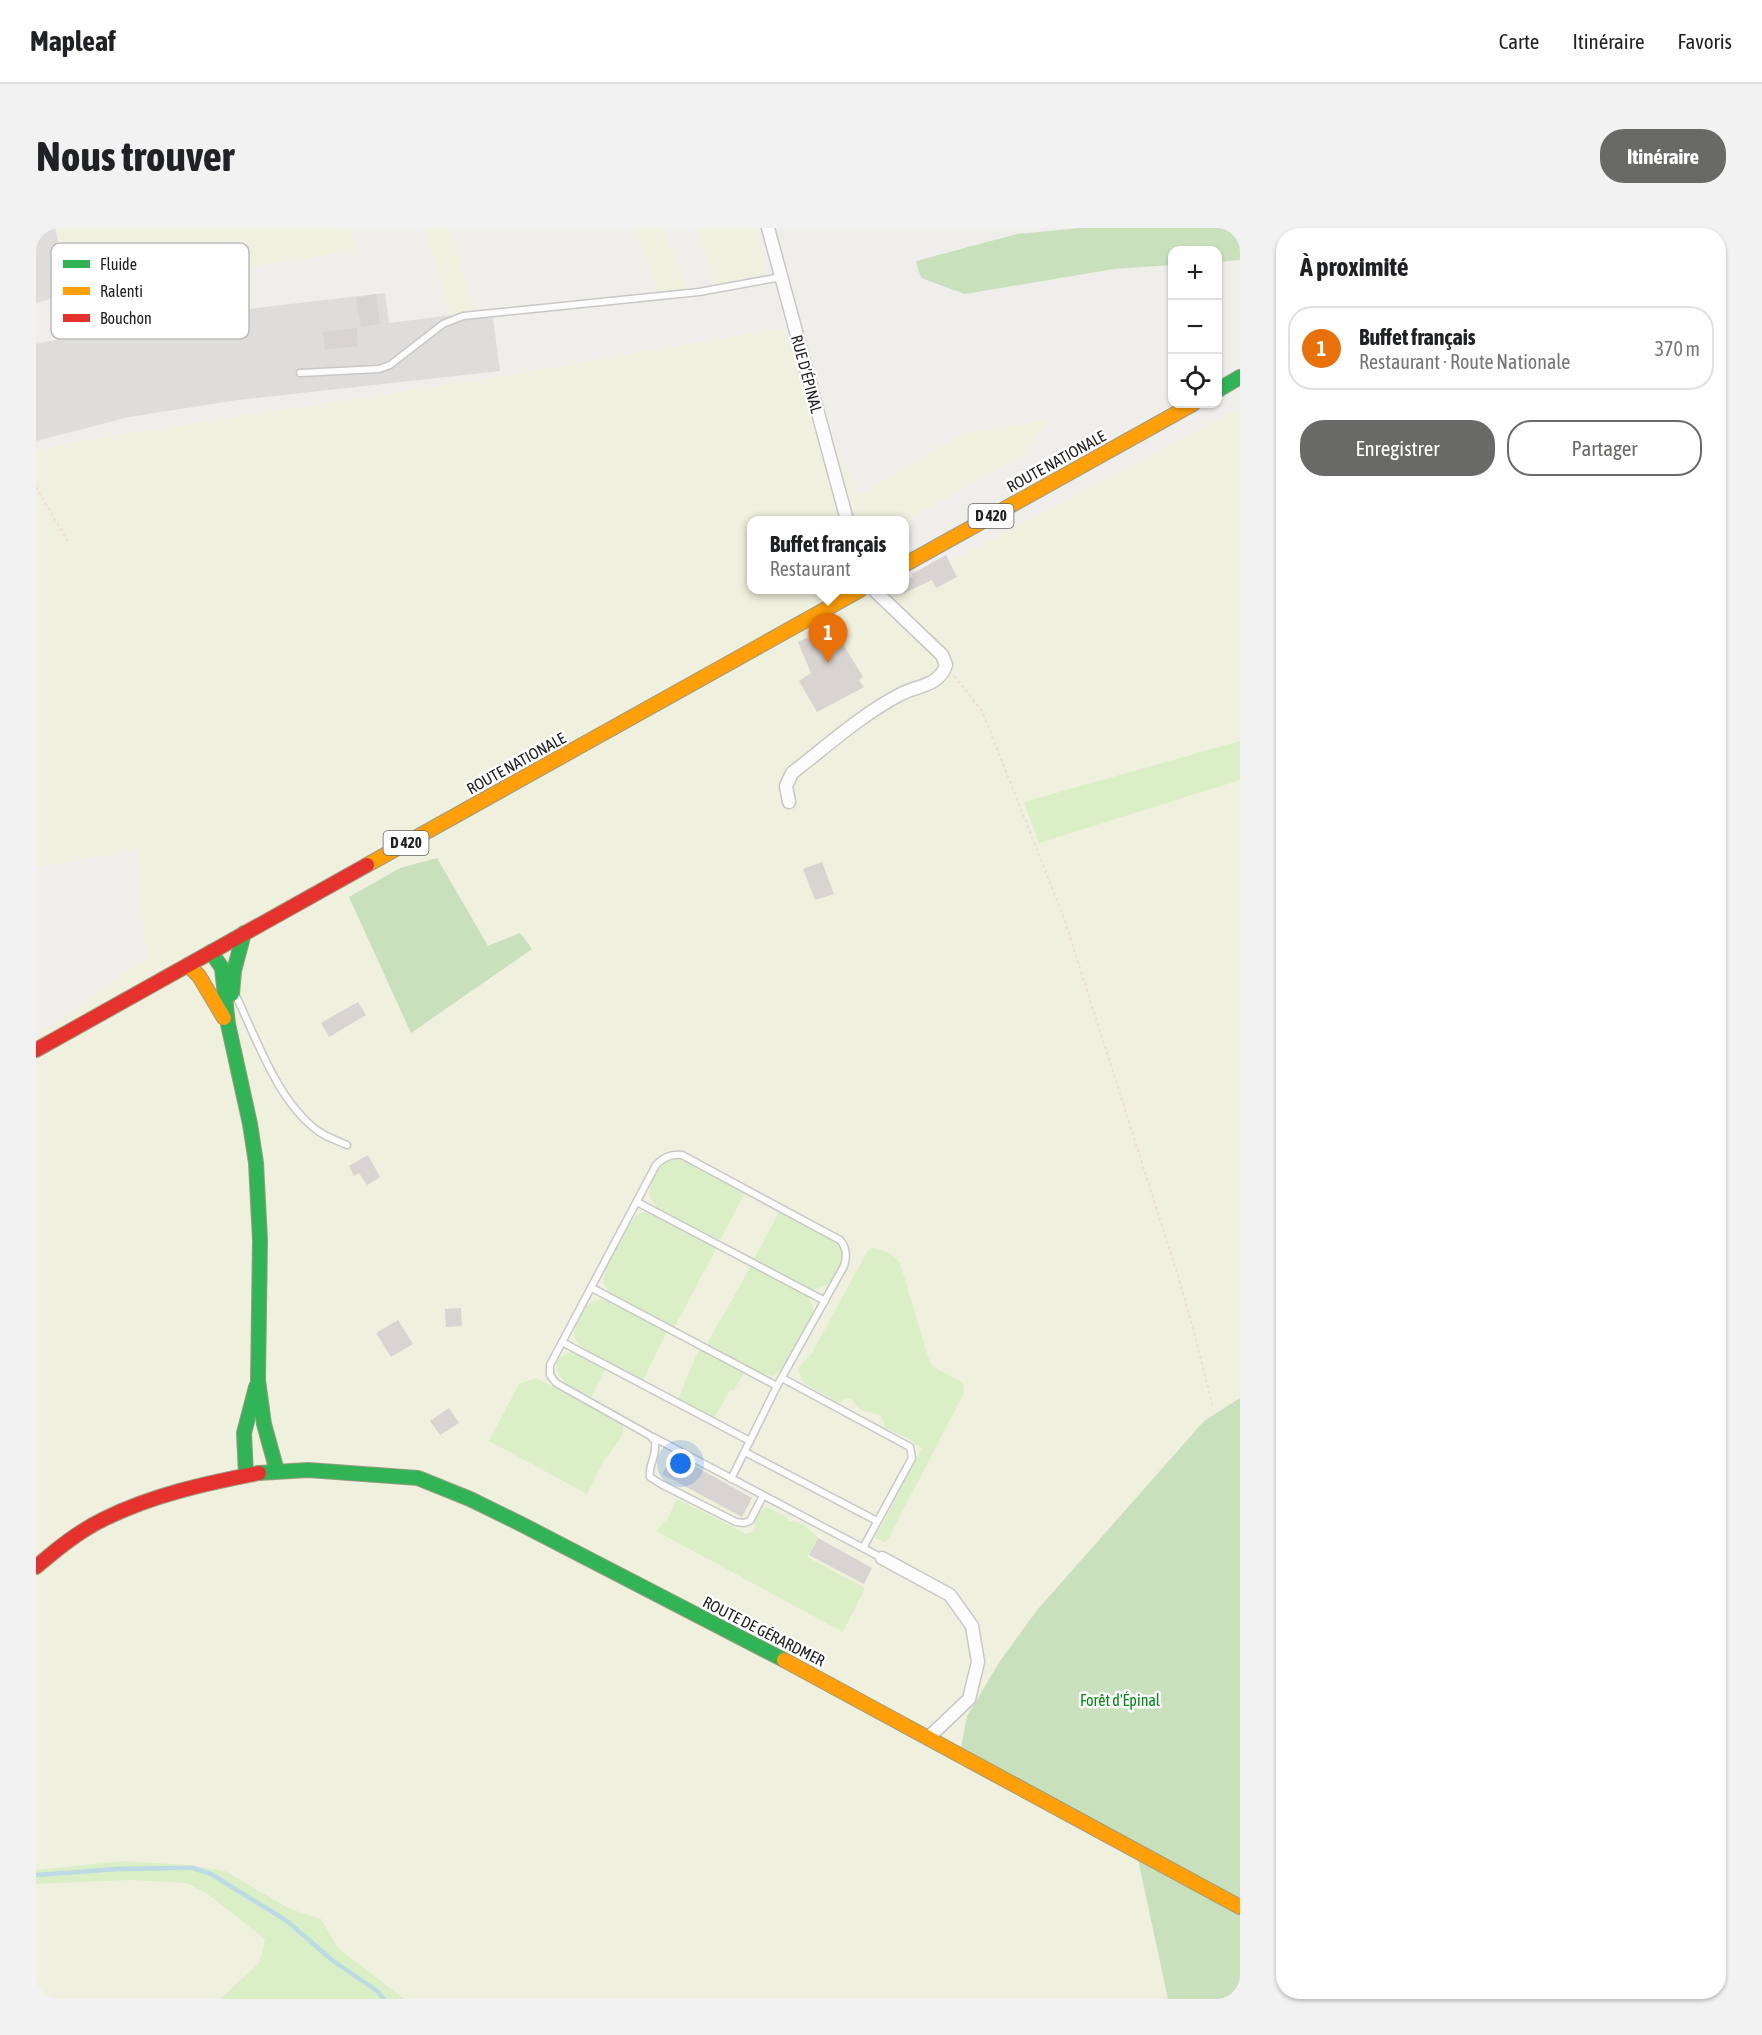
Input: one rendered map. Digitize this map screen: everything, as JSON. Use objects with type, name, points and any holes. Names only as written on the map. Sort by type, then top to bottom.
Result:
[{"type":"main road","points":[[1222,388],[1240,377]]},
{"type":"main road","name":"ROUTE NATIONALE","points":[[909,561],[1185,408]]},
{"type":"main road","name":"ROUTE NATIONALE","points":[[188,964],[853,594]]},
{"type":"main road","points":[[228,1024],[234,971],[244,933]]},
{"type":"main road","points":[[211,952],[222,968],[228,1024],[250,1124],[256,1163],[260,1240],[258,1380],[264,1424],[277,1471]]},
{"type":"main road","points":[[188,964],[199,976],[228,1024]]},
{"type":"main road","name":"D 420","points":[[36,1050],[188,964]]},
{"type":"main road","points":[[246,1475],[244,1433],[258,1380]]},
{"type":"main road","name":"ROUTE DE GÉRARDMER","points":[[36,1567],[65,1543],[104,1519],[160,1497],[211,1482],[277,1471],[337,1471],[418,1478],[470,1499],[809,1673],[1240,1907]]},
{"type":"street","name":"RUE D’ÉPINAL","points":[[768,228],[847,516]]},
{"type":"street","points":[[789,801],[786,786],[792,773],[894,698],[943,675],[946,665],[942,656],[878,594]]},
{"type":"street","points":[[882,1558],[950,1595],[972,1626],[978,1662],[969,1699],[928,1738]]},
{"type":"lane","points":[[300,373],[379,369],[390,365],[443,324],[464,316],[699,292],[781,277]]},
{"type":"lane","points":[[232,988],[276,1080],[295,1111],[319,1132],[347,1145]]},
{"type":"lane","points":[[731,1479],[777,1386],[847,1259],[845,1245],[840,1240],[682,1155],[674,1155],[663,1158],[656,1165],[550,1365],[550,1375],[556,1383],[650,1436],[763,1496],[882,1558]]},
{"type":"lane","points":[[637,1202],[825,1301]]},
{"type":"lane","points":[[592,1288],[777,1386]]},
{"type":"lane","points":[[562,1342],[750,1441]]},
{"type":"lane","points":[[782,1378],[910,1447],[912,1458],[863,1548]]},
{"type":"lane","points":[[650,1436],[655,1441],[656,1454],[649,1471],[650,1477],[661,1484],[736,1522],[744,1523],[750,1521],[763,1496]]},
{"type":"lane","points":[[745,1452],[877,1521]]},
{"type":"path","points":[[36,487],[68,542]]},
{"type":"path","points":[[946,665],[982,711],[1064,918],[1178,1276],[1213,1408]]},
{"type":"shaded area","points":[[36,228],[55,228],[59,243],[51,243],[51,299],[36,303]]},
{"type":"shaded area","points":[[385,293],[389,323],[492,310],[500,371],[238,400],[129,417],[36,441],[36,344],[60,339],[249,339],[249,309]]},
{"type":"green space","points":[[55,228],[350,228],[355,251],[249,267],[249,243],[59,243]]},
{"type":"green space","points":[[424,228],[449,228],[475,312],[451,315]]},
{"type":"green space","points":[[635,228],[664,228],[686,289],[658,293]]},
{"type":"green space","points":[[697,228],[756,228],[767,274],[715,285]]},
{"type":"green space","points":[[1081,228],[1240,228],[1240,260],[1222,262],[1222,246],[1168,246],[1168,265],[1114,269],[965,294],[921,278],[916,261],[1017,234]]},
{"type":"green space","points":[[782,328],[859,495],[963,433],[1048,420],[1024,454],[909,519],[909,516],[747,516],[747,594],[909,594],[909,583],[1240,408],[1240,1398],[1204,1421],[1038,1609],[1135,1845],[1168,1999],[404,1999],[338,1948],[321,1919],[290,1909],[225,1871],[36,1870],[36,1036],[146,958],[137,850],[36,867],[36,452],[72,442],[504,376]]},
{"type":"green space","points":[[1240,741],[1240,780],[1039,843],[1024,802]]},
{"type":"green space","points":[[437,858],[488,946],[520,933],[532,949],[411,1033],[349,897],[400,868]]},
{"type":"green space","points":[[675,1158],[745,1193],[720,1240],[658,1208],[650,1198],[650,1186],[655,1174],[669,1160]]},
{"type":"green space","points":[[779,1212],[836,1241],[841,1257],[837,1273],[832,1280],[818,1289],[809,1289],[754,1259]]},
{"type":"green space","points":[[641,1213],[653,1213],[717,1247],[674,1328],[610,1294],[603,1283],[618,1245],[630,1224]]},
{"type":"green space","points":[[872,1247],[890,1253],[900,1263],[930,1363],[963,1383],[964,1393],[886,1543],[875,1538],[922,1448],[911,1440],[885,1428],[881,1415],[864,1411],[851,1399],[838,1403],[804,1383],[798,1371],[812,1353],[867,1252]]},
{"type":"green space","points":[[751,1266],[806,1295],[813,1308],[813,1313],[785,1368],[773,1376],[760,1374],[706,1345]]},
{"type":"green space","points":[[602,1299],[667,1331],[643,1380],[595,1356],[575,1338],[575,1329],[585,1308]]},
{"type":"green space","points":[[699,1349],[744,1373],[734,1390],[730,1390],[714,1418],[678,1399]]},
{"type":"green space","points":[[571,1352],[605,1369],[592,1397],[566,1383],[558,1372],[558,1358]]},
{"type":"green space","points":[[536,1378],[621,1423],[623,1427],[623,1435],[603,1462],[587,1494],[489,1441],[519,1384]]},
{"type":"green space","name":"Forêt d'Épinal","points":[[1240,1398],[1240,1999],[1168,1999],[1135,1845],[961,1748],[967,1716],[1000,1661],[1038,1609],[1204,1421]]},
{"type":"green space","points":[[677,1499],[746,1534],[754,1531],[757,1518],[767,1507],[790,1521],[805,1526],[818,1537],[807,1557],[865,1588],[843,1632],[656,1531],[668,1518]]},
{"type":"green space","points":[[122,1861],[188,1865],[225,1871],[290,1909],[321,1919],[338,1948],[404,1999],[220,1999],[260,1962],[265,1939],[209,1895],[187,1883],[130,1880],[36,1884],[36,1870]]},
{"type":"green space","points":[[130,1880],[187,1883],[209,1895],[265,1939],[261,1962],[220,1999],[136,1997],[131,1999],[36,1999],[36,1884]]},
{"type":"building","points":[[376,294],[380,324],[361,327],[356,298]]},
{"type":"building","points":[[357,328],[358,346],[325,350],[323,332]]},
{"type":"building","points":[[946,555],[957,577],[936,588],[932,580],[909,591],[909,579],[913,577],[912,574]]},
{"type":"building","points":[[832,626],[863,677],[859,680],[864,687],[817,712],[799,681],[811,673],[798,642]]},
{"type":"building","points":[[822,862],[834,894],[815,900],[803,869]]},
{"type":"building","points":[[358,1002],[366,1015],[329,1037],[321,1023]]},
{"type":"building","points":[[368,1155],[380,1177],[367,1185],[359,1173],[354,1176],[349,1166]]},
{"type":"building","points":[[461,1308],[462,1326],[446,1327],[445,1309]]},
{"type":"building","points":[[398,1320],[413,1344],[391,1357],[376,1333]]},
{"type":"building","points":[[449,1408],[459,1423],[440,1435],[430,1421]]},
{"type":"building","points":[[673,1454],[752,1498],[742,1517],[662,1474]]},
{"type":"building","points":[[818,1538],[872,1568],[864,1584],[809,1555]]},
{"type":"waterway","points":[[36,1875],[118,1869],[173,1868],[193,1868],[211,1874],[287,1921],[332,1960],[377,1991],[384,1999]]},
{"type":"traffic: fast","points":[[1222,388],[1240,377]]},
{"type":"traffic: fast","points":[[232,994],[234,971],[244,933]]},
{"type":"traffic: fast","points":[[211,952],[222,968],[228,1024],[250,1124],[256,1163],[260,1240],[258,1380],[264,1424],[277,1471]]},
{"type":"traffic: fast","points":[[246,1475],[244,1433],[256,1387]]},
{"type":"traffic: fast","points":[[259,1473],[308,1470],[418,1478],[470,1499],[521,1524],[784,1660]]},
{"type":"traffic: slow","points":[[909,562],[1186,408]]},
{"type":"traffic: slow","points":[[367,865],[853,594]]},
{"type":"traffic: slow","points":[[188,965],[199,976],[224,1018]]},
{"type":"traffic: slow","points":[[784,1660],[1240,1907]]},
{"type":"traffic: jam","points":[[36,1050],[367,865]]},
{"type":"traffic: jam","points":[[36,1567],[77,1535],[122,1511],[180,1491],[259,1473]]},
{"type":"place","name":"Buffet français","points":[[828,663]]}]
